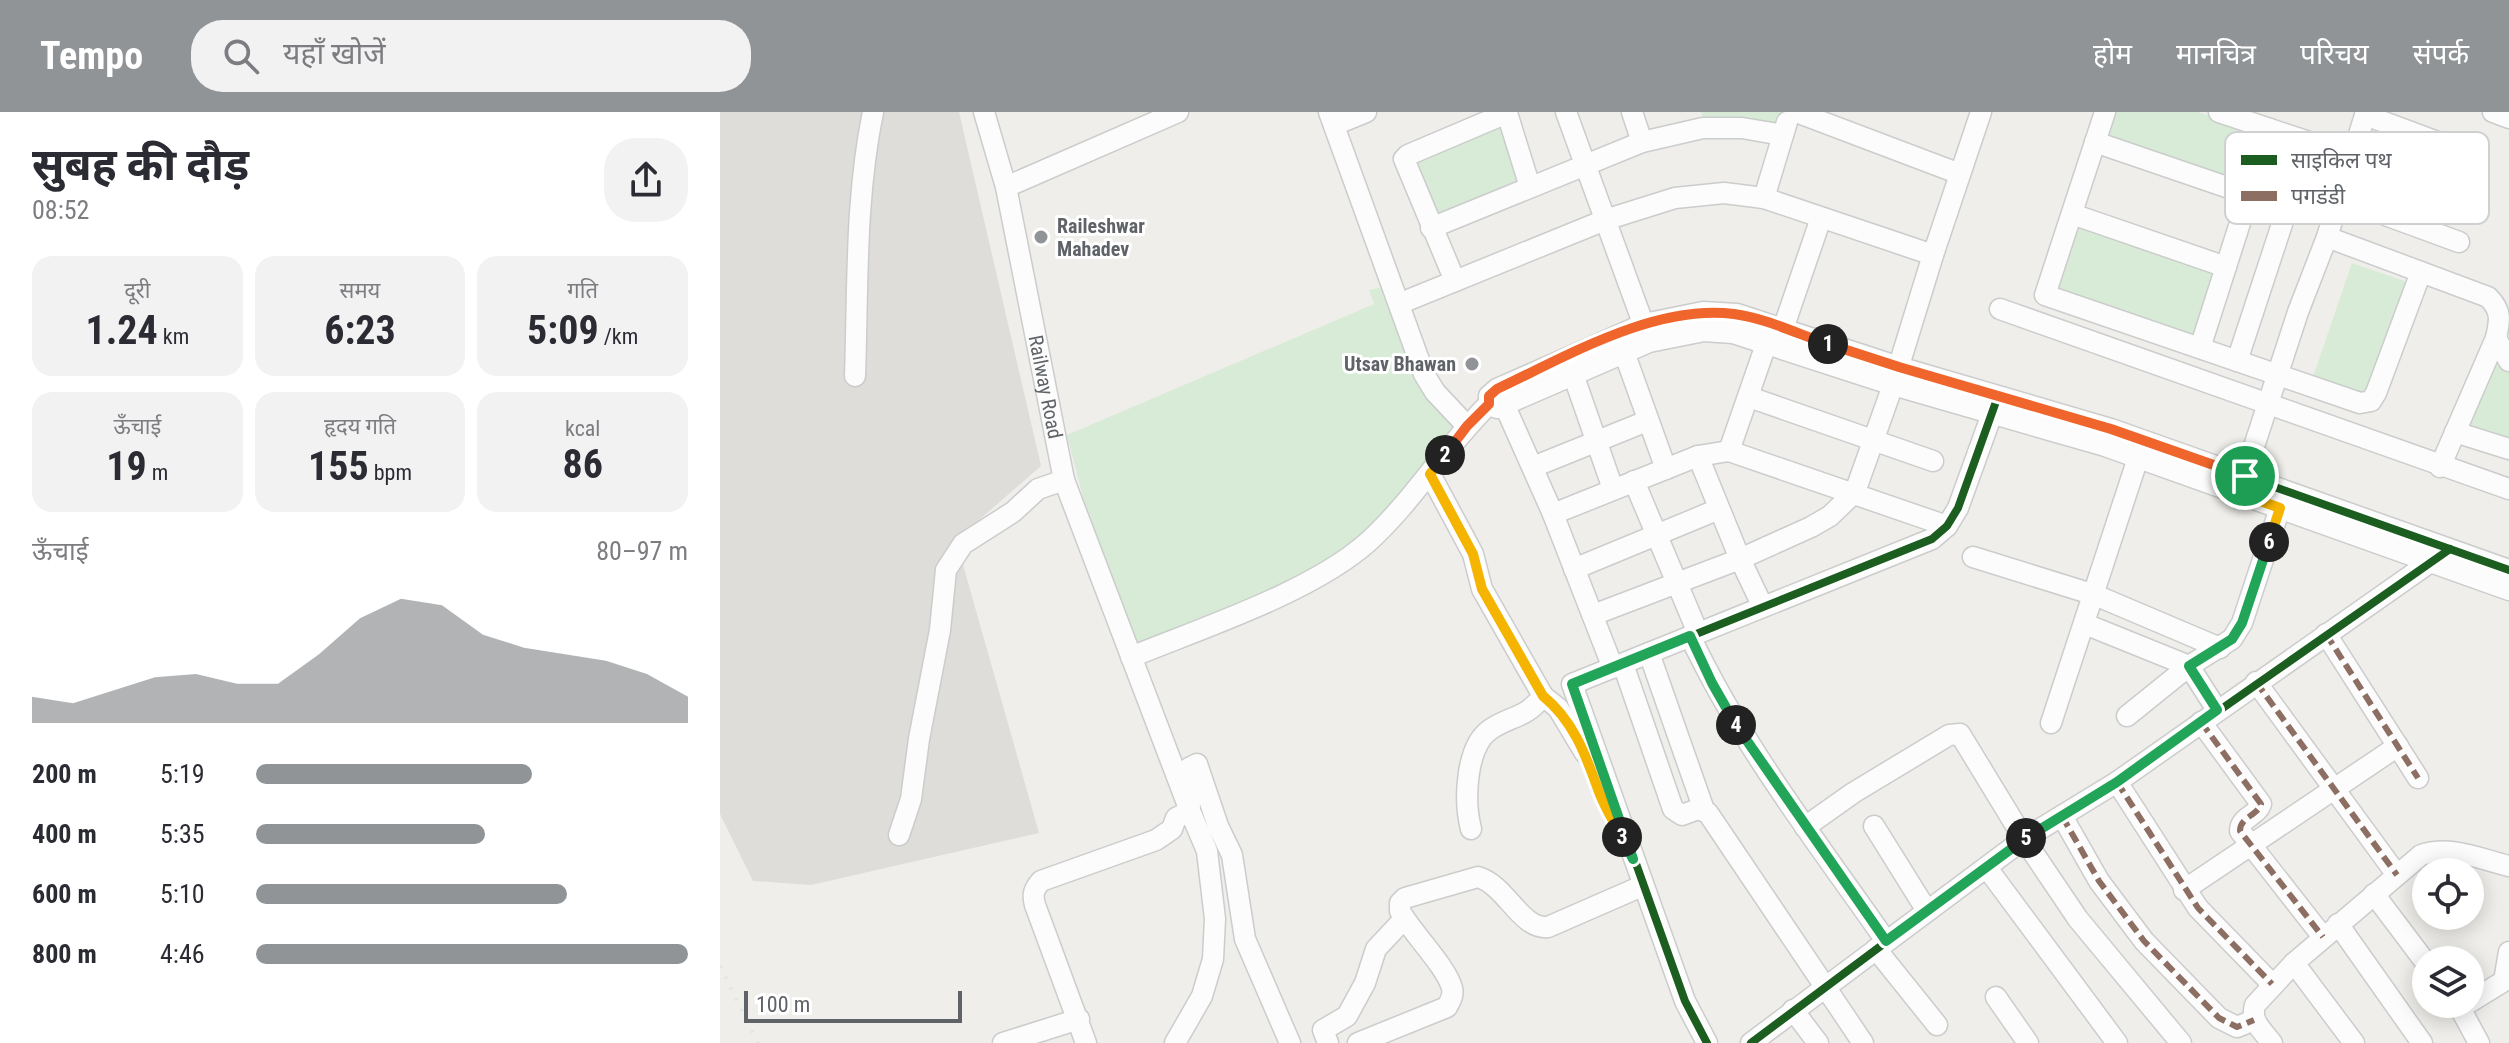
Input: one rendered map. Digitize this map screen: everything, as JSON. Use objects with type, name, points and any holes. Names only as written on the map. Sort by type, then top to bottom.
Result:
[{"type":"street","points":[[855,376],[859,219],[866,146],[873,112]]},
{"type":"street","name":"Railway Road","points":[[984,112],[1006,187],[1064,480],[1193,817]]},
{"type":"street","points":[[1006,187],[1178,112]]},
{"type":"street","points":[[1366,112],[1332,118],[1424,374],[1435,392],[1467,426]]},
{"type":"street","points":[[1566,112],[1646,333]]},
{"type":"street","points":[[1632,112],[1642,142]]},
{"type":"street","points":[[1764,198],[1790,112]]},
{"type":"street","points":[[1796,112],[1960,174]]},
{"type":"street","points":[[1593,615],[1740,559],[1830,516],[1855,492],[1896,376],[1981,112]]},
{"type":"street","points":[[2105,112],[2045,295],[2360,403],[2371,401],[2376,393],[2421,272]]},
{"type":"street","points":[[2219,112],[2279,132]]},
{"type":"street","points":[[2493,112],[2509,118]]},
{"type":"street","points":[[1455,281],[1404,159],[1507,113],[1530,187]]},
{"type":"street","points":[[2365,114],[2412,132]]},
{"type":"street","points":[[1431,228],[1700,120],[1783,135]]},
{"type":"street","points":[[2095,142],[2225,186]]},
{"type":"street","points":[[1401,303],[1605,220],[1675,198],[1724,193],[1764,198],[1933,255]]},
{"type":"street","points":[[2072,214],[2226,267]]},
{"type":"street","points":[[1729,451],[1821,218]]},
{"type":"street","points":[[2200,348],[2240,224]]},
{"type":"street","points":[[2237,361],[2282,224]]},
{"type":"street","points":[[2242,485],[2331,224]]},
{"type":"street","points":[[2410,224],[2459,242]]},
{"type":"street","points":[[2327,237],[2488,297],[2498,307],[2501,318],[2496,338],[2440,467]]},
{"type":"street","points":[[2000,309],[2509,489]]},
{"type":"street","points":[[1131,657],[1294,588],[1366,544],[1395,516],[1467,426],[1496,398],[1646,333],[1703,312],[1737,314],[1774,332],[1896,376],[1995,404],[2111,429],[2242,485],[2280,508],[2509,590]]},
{"type":"street","points":[[1496,398],[1573,374],[1624,352],[1646,333]]},
{"type":"street","points":[[2496,338],[2509,361]]},
{"type":"street","points":[[1624,352],[1666,469]]},
{"type":"street","points":[[1573,374],[1613,489]]},
{"type":"street","points":[[1749,397],[1933,461]]},
{"type":"street","points":[[1496,398],[1533,467],[1593,615],[1618,666],[1673,809],[1682,815],[1704,810]]},
{"type":"street","points":[[1995,404],[2138,458],[2242,485],[2509,570]]},
{"type":"street","points":[[1707,1043],[1685,1001],[1572,684],[1932,539],[1947,526],[1958,508],[1995,404]]},
{"type":"street","points":[[1533,467],[1647,421]]},
{"type":"street","points":[[2455,432],[2509,449]]},
{"type":"street","points":[[1553,514],[1698,456],[1729,451],[1947,526]]},
{"type":"street","points":[[1698,456],[1763,607]]},
{"type":"street","points":[[2051,723],[2138,458]]},
{"type":"street","points":[[1430,474],[1473,554],[1482,589],[1543,696],[1558,708],[1570,725],[1633,859]]},
{"type":"street","points":[[899,835],[911,799],[940,630],[946,570],[963,544],[1013,512],[1038,489],[1064,480]]},
{"type":"street","points":[[1634,481],[1677,582],[1712,683],[1881,945],[1937,1025]]},
{"type":"street","points":[[2127,716],[2189,666],[2232,639],[2242,623],[2280,508]]},
{"type":"street","points":[[1574,569],[1719,509]]},
{"type":"street","points":[[1751,1043],[2024,839],[2117,782],[2450,549]]},
{"type":"street","points":[[1973,557],[2095,595],[2220,648]]},
{"type":"street","points":[[2085,624],[2189,666],[2209,716],[2261,804],[2259,810],[2240,826],[2240,831],[2330,930],[2422,1043]]},
{"type":"street","points":[[2326,634],[2418,778]]},
{"type":"street","points":[[1649,653],[1704,810],[1863,1043]]},
{"type":"street","points":[[2256,682],[2397,875]]},
{"type":"street","points":[[1471,829],[1466,808],[1474,749],[1489,729],[1532,710],[1543,696]]},
{"type":"street","points":[[1805,827],[1853,793],[1955,733],[1965,738],[2024,839],[2078,919],[2181,1043]]},
{"type":"street","points":[[2184,890],[2398,746]]},
{"type":"street","points":[[1175,1043],[1202,996],[1213,959],[1215,919],[1207,851],[1193,817],[1189,768],[1197,764],[1218,826],[1232,855],[1245,939],[1290,1043]]},
{"type":"street","points":[[2117,782],[2184,890],[2217,930],[2272,984]]},
{"type":"street","points":[[2062,816],[2099,881],[2144,941],[2219,1018],[2237,1027],[2254,1020]]},
{"type":"street","points":[[1086,1043],[1035,905],[1032,896],[1034,889],[1041,881],[1156,840],[1172,829],[1176,818],[1193,817]]},
{"type":"street","points":[[1874,826],[1927,911]]},
{"type":"street","points":[[2272,1043],[2254,1020],[2255,1005],[2272,984],[2330,930],[2421,855],[2436,850],[2457,852],[2509,866]]},
{"type":"street","points":[[1987,868],[2117,1043]]},
{"type":"street","points":[[1358,1043],[1447,1007],[1452,997],[1452,987],[1445,975],[1400,911],[1400,903],[1405,898],[1478,877],[1498,887],[1528,922],[1539,928],[1548,927],[1642,886]]},
{"type":"street","points":[[2374,894],[2413,946]]},
{"type":"street","points":[[1328,1043],[1323,1030],[1347,1016],[1365,983],[1376,949],[1404,919]]},
{"type":"street","points":[[2484,993],[2506,982],[2509,952]]},
{"type":"street","points":[[2294,963],[2354,1043]]},
{"type":"street","points":[[1996,997],[2028,1043]]},
{"type":"street","points":[[1793,1010],[1818,1043]]},
{"type":"street","points":[[2469,1018],[2479,1043]]},
{"type":"street","points":[[1003,1043],[1079,1019]]},
{"type":"shaded area","points":[[720,112],[959,112],[1041,466],[956,540],[1039,833],[811,885],[753,881],[720,814]]},
{"type":"green space","points":[[1701,112],[1787,112],[1781,128],[1706,125]]},
{"type":"green space","points":[[2113,112],[2198,112],[2257,132],[2225,132],[2225,180],[2104,139]]},
{"type":"green space","points":[[1504,119],[1523,184],[1435,220],[1410,159]]},
{"type":"green space","points":[[2080,223],[2217,271],[2194,339],[2054,293]]},
{"type":"green space","points":[[2352,263],[2410,283],[2370,397],[2313,377]]},
{"type":"green space","points":[[1392,285],[1412,347],[1463,427],[1359,543],[1290,581],[1141,646],[1134,645],[1090,524],[1067,435],[1374,304],[1369,290]]},
{"type":"green space","points":[[2497,346],[2509,367],[2509,445],[2461,430]]},
{"type":"railway","points":[[720,966],[758,1043]]},
{"type":"marked path","points":[[2326,634],[2418,778]]},
{"type":"marked path","points":[[2256,682],[2397,875]]},
{"type":"marked path","points":[[2201,722],[2261,804],[2243,823],[2240,831],[2323,937]]},
{"type":"marked path","points":[[2117,782],[2198,908],[2272,984]]},
{"type":"marked path","points":[[2062,816],[2099,881],[2144,941],[2219,1018],[2237,1027],[2254,1020]]},
{"type":"cycle path","points":[[1489,404],[1489,396],[1497,389],[1644,324],[1703,312],[1737,314],[1899,367],[2111,429],[2509,570]]},
{"type":"cycle path","points":[[1707,1043],[1685,1001],[1572,684],[1932,539],[1947,526],[1958,508],[1998,396]]},
{"type":"cycle path","points":[[1751,1043],[2024,839],[2117,782],[2450,549]]},
{"type":"place","name":"Raileshwar Mahadev","points":[[1041,237]]},
{"type":"place","name":"Utsav Bhawan","points":[[1472,364]]},
{"type":"route","points":[[1703,312],[1737,314],[1899,367],[2111,429],[2245,476],[2238,493],[2280,508],[2242,623],[2232,639],[2189,666],[2217,710],[2117,782],[2024,839],[1886,941],[1737,725],[1712,683],[1690,636],[1572,684],[1633,859],[1570,725],[1558,708],[1543,696],[1482,589],[1473,554],[1430,474],[1467,426],[1489,404],[1489,396],[1497,389],[1644,324],[1703,312]]}]
